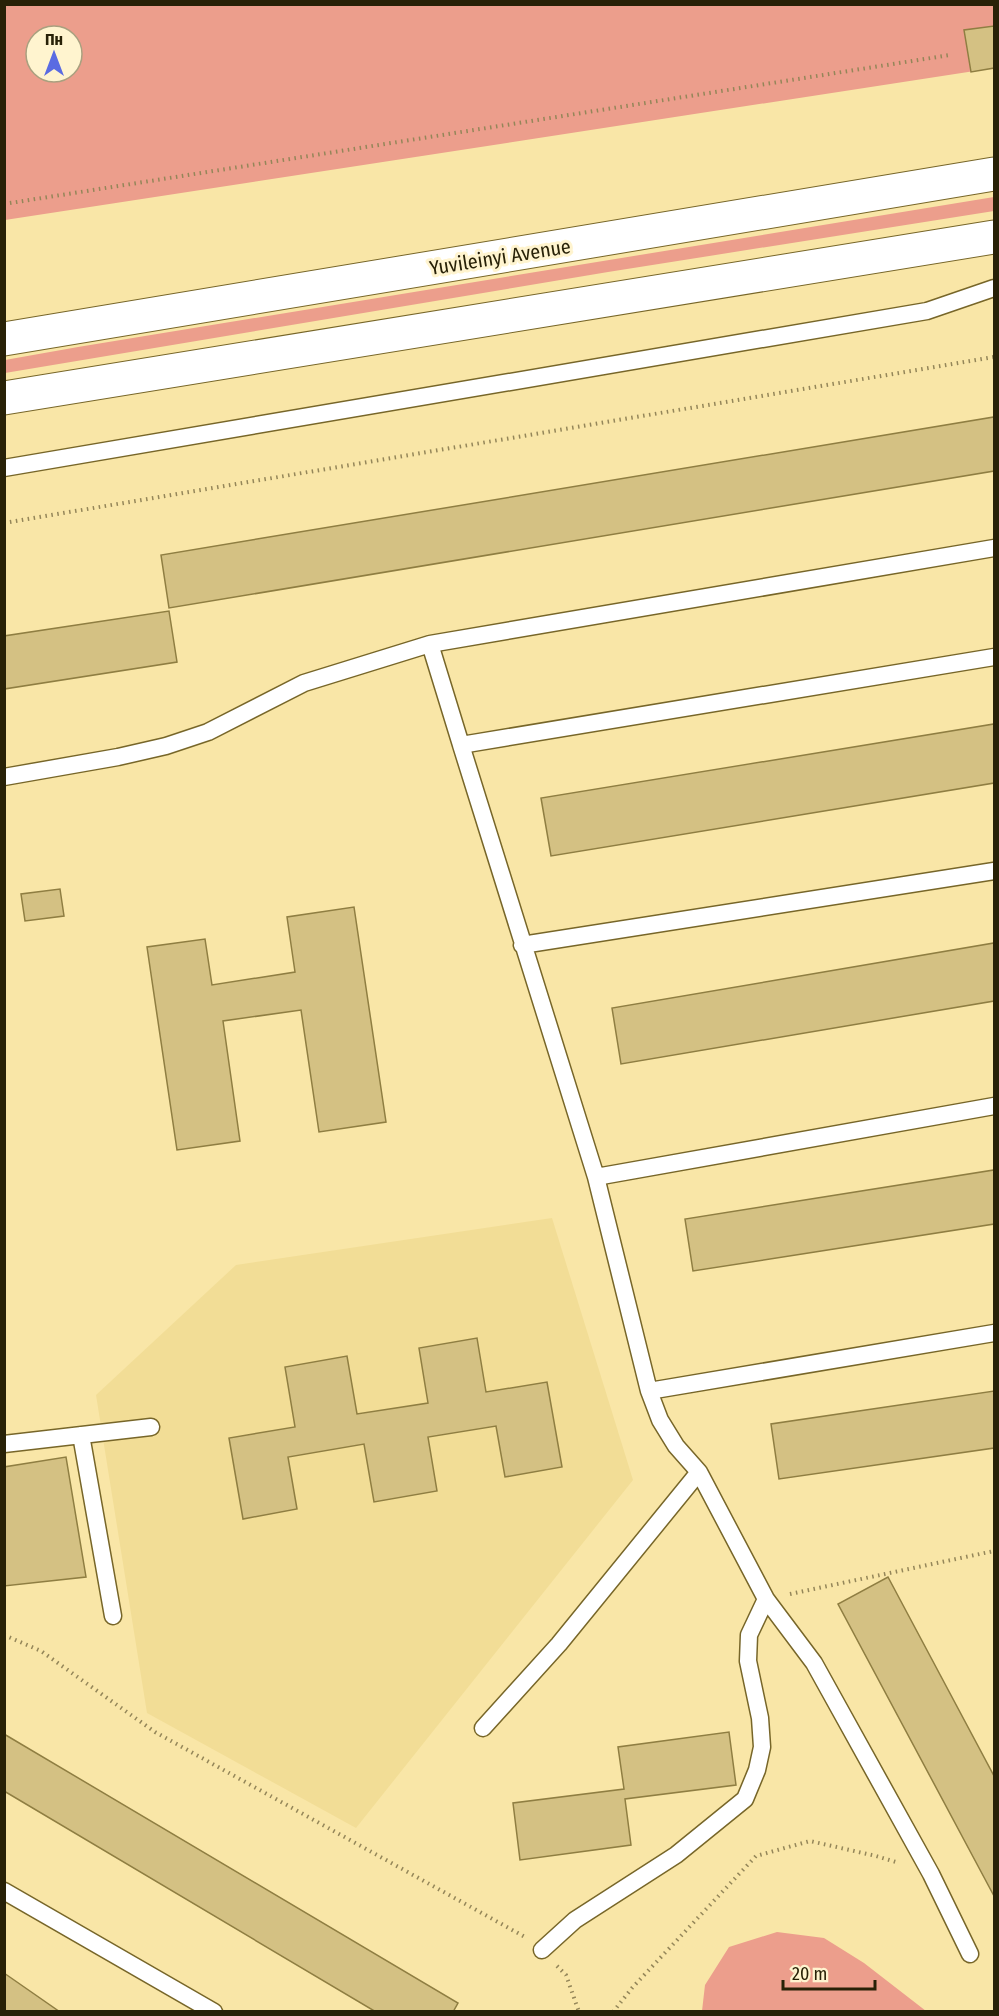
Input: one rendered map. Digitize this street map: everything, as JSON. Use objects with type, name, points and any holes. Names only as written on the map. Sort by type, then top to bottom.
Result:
[{"type":"main road","name":"Yuvileinyi Avenue","points":[[4,339],[994,174]]},
{"type":"main road","points":[[4,398],[994,237]]},
{"type":"lane","points":[[4,468],[927,311],[994,288]]},
{"type":"lane","points":[[4,777],[118,757],[187,739],[208,732],[304,683],[430,644],[994,548]]},
{"type":"lane","points":[[430,644],[522,945],[596,1176],[649,1391],[660,1420],[675,1446],[699,1472],[766,1599],[814,1663],[931,1874],[970,1954]]},
{"type":"lane","points":[[461,745],[994,657]]},
{"type":"lane","points":[[522,945],[994,871]]},
{"type":"lane","points":[[596,1176],[994,1106]]},
{"type":"lane","points":[[649,1391],[994,1333]]},
{"type":"lane","points":[[4,1444],[152,1427]]},
{"type":"lane","points":[[81,1435],[112,1616]]},
{"type":"lane","points":[[483,1728],[559,1644],[699,1472]]},
{"type":"lane","points":[[542,1950],[575,1920],[676,1854],[745,1799],[757,1770],[762,1747],[760,1718],[748,1660],[749,1635],[766,1599]]},
{"type":"lane","points":[[4,1891],[214,2012]]},
{"type":"path","points":[[4,204],[950,55]]},
{"type":"path","points":[[4,523],[994,357]]},
{"type":"path","points":[[766,1599],[994,1551]]},
{"type":"path","points":[[4,1635],[41,1651],[154,1732],[525,1937]]},
{"type":"path","points":[[613,2012],[632,1988],[756,1856],[810,1841],[876,1856],[931,1874]]},
{"type":"shaded area","points":[[5,5],[994,5],[994,68],[5,220]]},
{"type":"shaded area","points":[[994,197],[994,211],[608,272],[5,373],[5,360],[78,347]]},
{"type":"shaded area","points":[[552,1218],[633,1480],[356,1828],[147,1713],[96,1395],[236,1265]]},
{"type":"shaded area","points":[[777,1932],[824,1938],[864,1963],[926,2011],[702,2011],[705,1985],[729,1947]]},
{"type":"building","points":[[994,26],[994,68],[971,72],[964,30]]},
{"type":"building","points":[[994,417],[994,471],[169,608],[161,555]]},
{"type":"building","points":[[169,611],[177,662],[4,689],[4,636]]},
{"type":"building","points":[[994,724],[994,783],[551,856],[541,798]]},
{"type":"building","points":[[60,889],[64,916],[25,921],[21,894]]},
{"type":"building","points":[[354,907],[386,1122],[319,1132],[301,1010],[223,1021],[240,1141],[177,1150],[147,947],[205,939],[212,985],[295,972],[287,917]]},
{"type":"building","points":[[994,943],[994,1001],[621,1064],[612,1008]]},
{"type":"building","points":[[994,1170],[994,1224],[693,1271],[685,1219]]},
{"type":"building","points":[[477,1338],[486,1392],[547,1382],[562,1467],[505,1477],[496,1426],[428,1437],[437,1491],[374,1502],[364,1444],[288,1457],[297,1509],[243,1519],[229,1438],[295,1427],[285,1367],[347,1356],[357,1414],[428,1403],[419,1348]]},
{"type":"building","points":[[994,1391],[994,1448],[779,1479],[771,1424]]},
{"type":"building","points":[[66,1457],[86,1577],[4,1586],[4,1467]]},
{"type":"building","points":[[888,1577],[994,1776],[994,1896],[838,1604]]},
{"type":"building","points":[[729,1732],[736,1785],[625,1799],[631,1845],[520,1860],[513,1803],[624,1789],[618,1747]]},
{"type":"building","points":[[4,1734],[458,2003],[453,2012],[376,2012],[4,1791]]},
{"type":"building","points":[[4,1973],[60,2012],[4,2012]]}]
